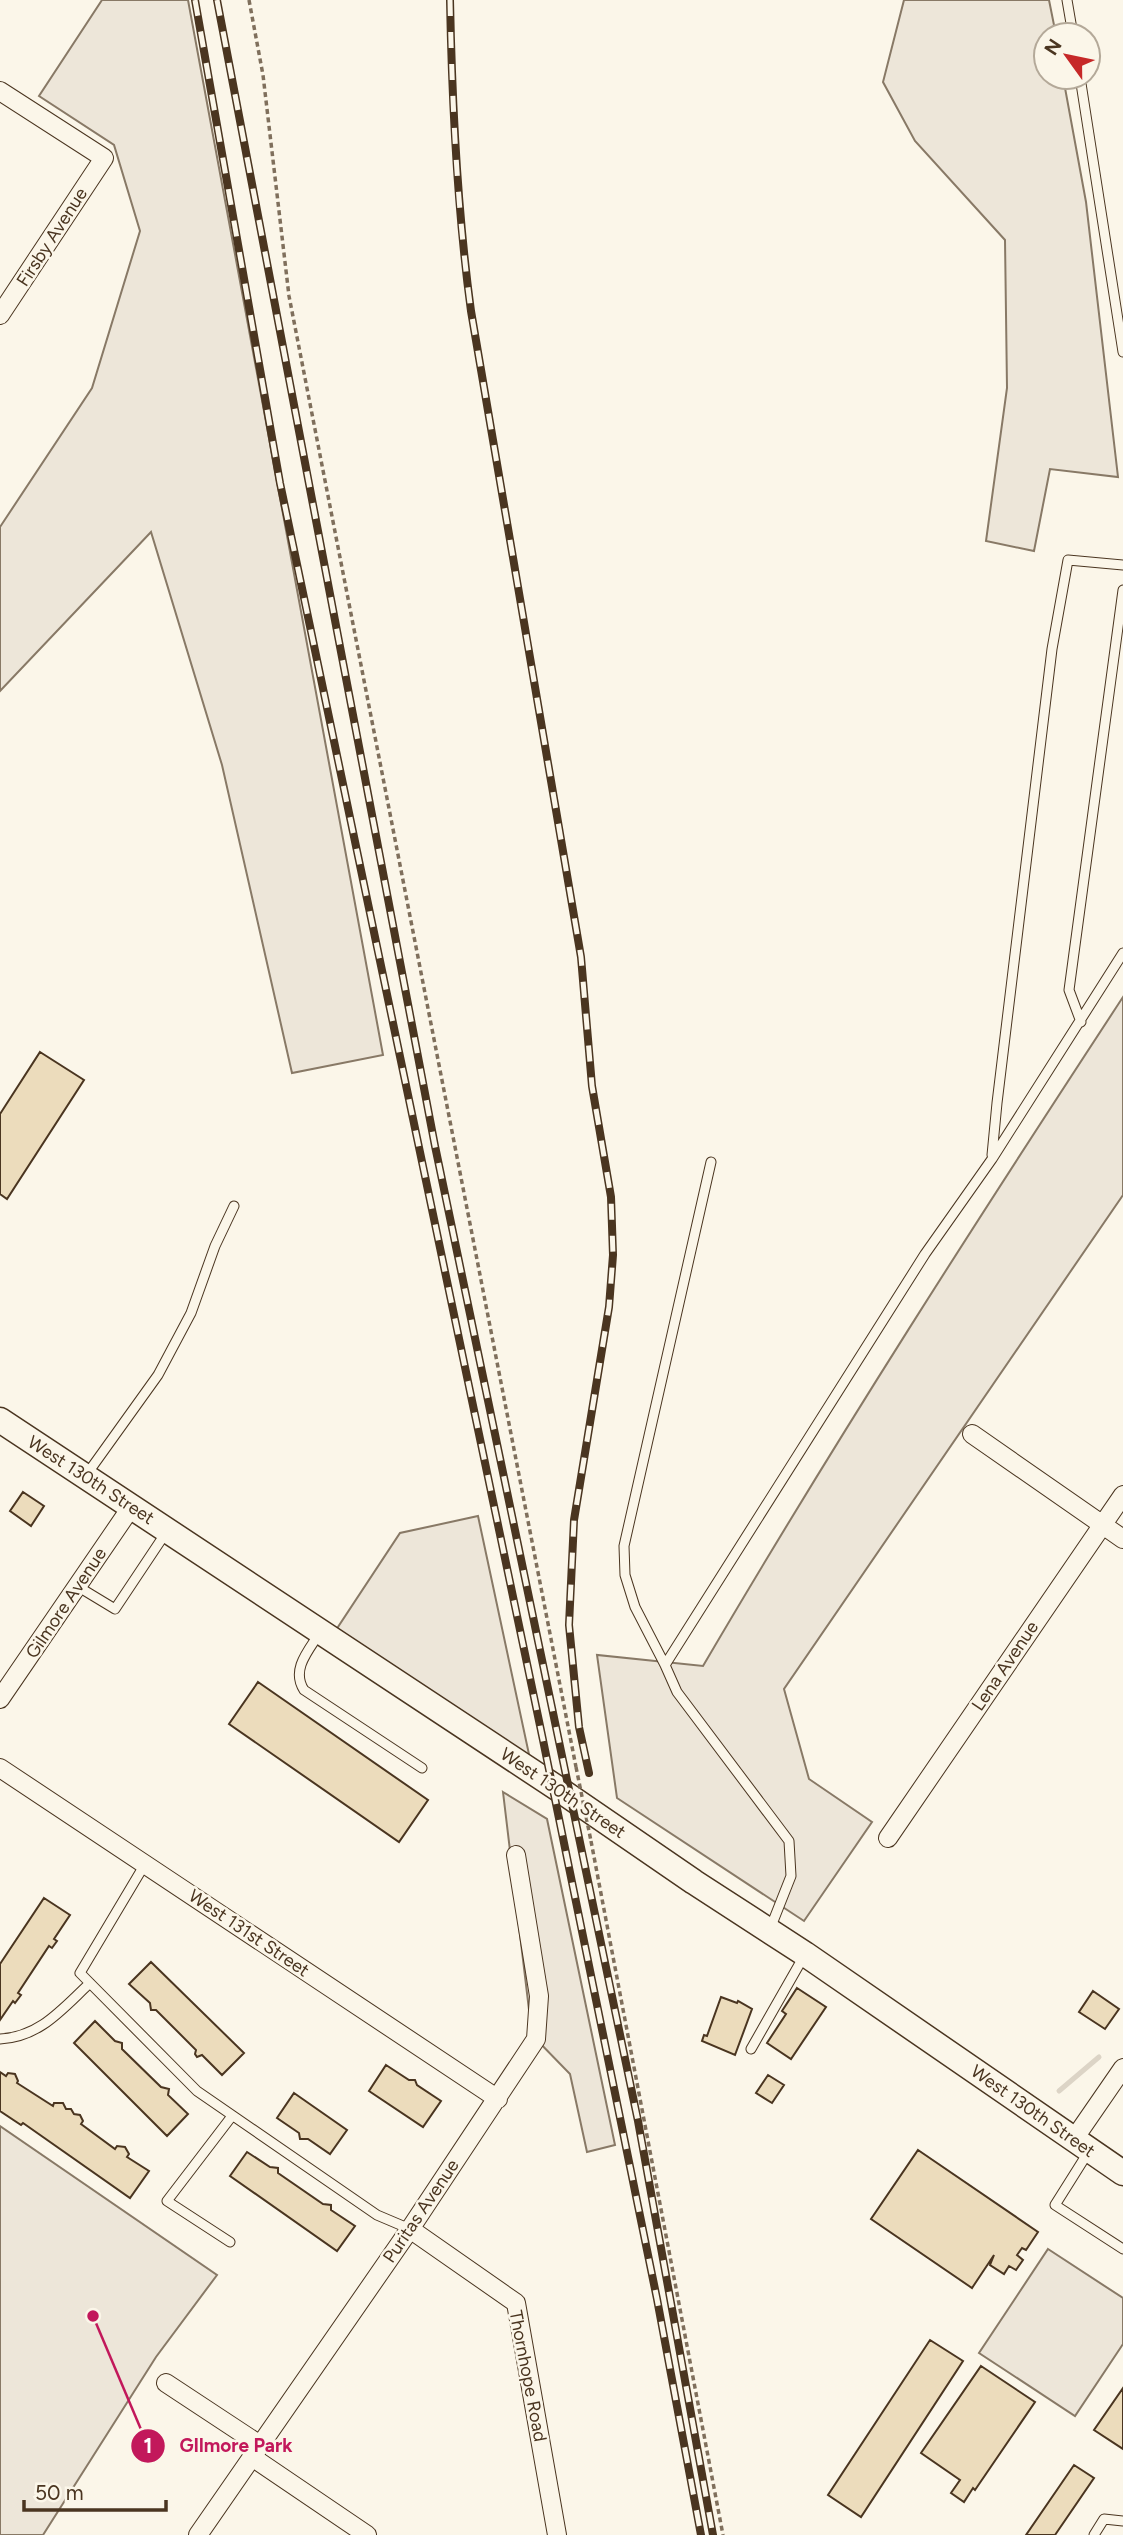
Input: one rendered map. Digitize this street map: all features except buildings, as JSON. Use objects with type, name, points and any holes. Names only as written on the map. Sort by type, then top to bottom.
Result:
[{"type":"main road","name":"West 130th Street","points":[[0,1420],[805,1954],[1123,2173]]},
{"type":"street","name":"Firsby Avenue","points":[[0,91],[104,158],[0,315]]},
{"type":"street","points":[[972,1434],[1123,1539]]},
{"type":"street","name":"Lena Avenue","points":[[888,1838],[1123,1495]]},
{"type":"street","name":"Gilmore Avenue","points":[[0,1699],[132,1506]]},
{"type":"street","name":"West 131st Street","points":[[0,1768],[498,2099]]},
{"type":"street","name":"Puritas Avenue","points":[[198,2535],[410,2229],[536,2039],[539,1996],[516,1855]]},
{"type":"street","points":[[1082,2145],[1123,2068]]},
{"type":"street","name":"Thornhope Road","points":[[410,2229],[516,2303],[557,2535]]},
{"type":"street","points":[[166,2383],[367,2535]]},
{"type":"lane","points":[[1067,0],[1071,21]]},
{"type":"lane","points":[[1082,91],[1123,352]]},
{"type":"lane","points":[[992,1159],[998,1090],[1049,677],[1068,560],[1123,565]]},
{"type":"lane","points":[[1081,1022],[1069,990],[1123,590]]},
{"type":"lane","points":[[665,1665],[925,1254],[992,1159],[1123,954]]},
{"type":"lane","points":[[711,1162],[624,1546],[625,1575],[635,1607],[677,1692],[789,1841],[791,1876],[769,1931]]},
{"type":"lane","points":[[86,1476],[158,1375],[191,1313],[215,1246],[234,1206]]},
{"type":"lane","points":[[77,1586],[115,1609],[167,1530]]},
{"type":"lane","points":[[320,1631],[300,1665],[299,1682],[303,1690],[422,1768]]},
{"type":"lane","points":[[145,1864],[80,1973],[197,2091],[377,2215],[410,2229]]},
{"type":"lane","points":[[751,2049],[805,1954]]},
{"type":"lane","points":[[0,2039],[18,2038],[35,2031],[90,1983]]},
{"type":"lane","points":[[230,2242],[167,2202],[232,2116]]},
{"type":"lane","points":[[1082,2145],[1055,2205],[1123,2249]]},
{"type":"lane","points":[[1094,2535],[1104,2519],[1123,2521]]},
{"type":"path","points":[[249,0],[263,75],[289,296],[591,1841],[723,2535]]},
{"type":"shaded area","points":[[102,0],[188,0],[383,1055],[292,1073],[222,765],[151,532],[0,691],[0,527],[92,388],[140,231],[114,145],[39,96]]},
{"type":"shaded area","points":[[904,0],[1049,0],[1053,21],[1032,21],[1032,91],[1066,91],[1086,202],[1118,477],[1050,469],[1034,551],[986,541],[1007,388],[1005,240],[915,141],[883,82]]},
{"type":"shaded area","points":[[1123,997],[1123,1195],[784,1689],[809,1779],[872,1822],[804,1921],[617,1798],[597,1655],[703,1666],[909,1329]]},
{"type":"shaded area","points":[[478,1516],[530,1759],[336,1630],[400,1533]]},
{"type":"shaded area","points":[[503,1792],[547,1819],[615,2145],[587,2152],[570,2074],[532,2035]]},
{"type":"shaded area","points":[[0,2126],[217,2275],[156,2357],[43,2535],[0,2535]]},
{"type":"shaded area","points":[[1048,2249],[1123,2298],[1123,2344],[1075,2416],[979,2353]]},
{"type":"waterway","points":[[1059,2091],[1099,2057]]},
{"type":"railway","points":[[195,0],[280,483],[543,1740],[657,2299],[701,2535]]},
{"type":"railway","points":[[217,0],[435,1146],[638,2121],[713,2535]]},
{"type":"railway","points":[[450,0],[456,156],[471,311],[581,957],[592,1086],[611,1197],[613,1255],[609,1307],[574,1520],[569,1625],[579,1727],[589,1773]]},
{"type":"place","name":"GIlmore Park","points":[[93,2316]]}]
